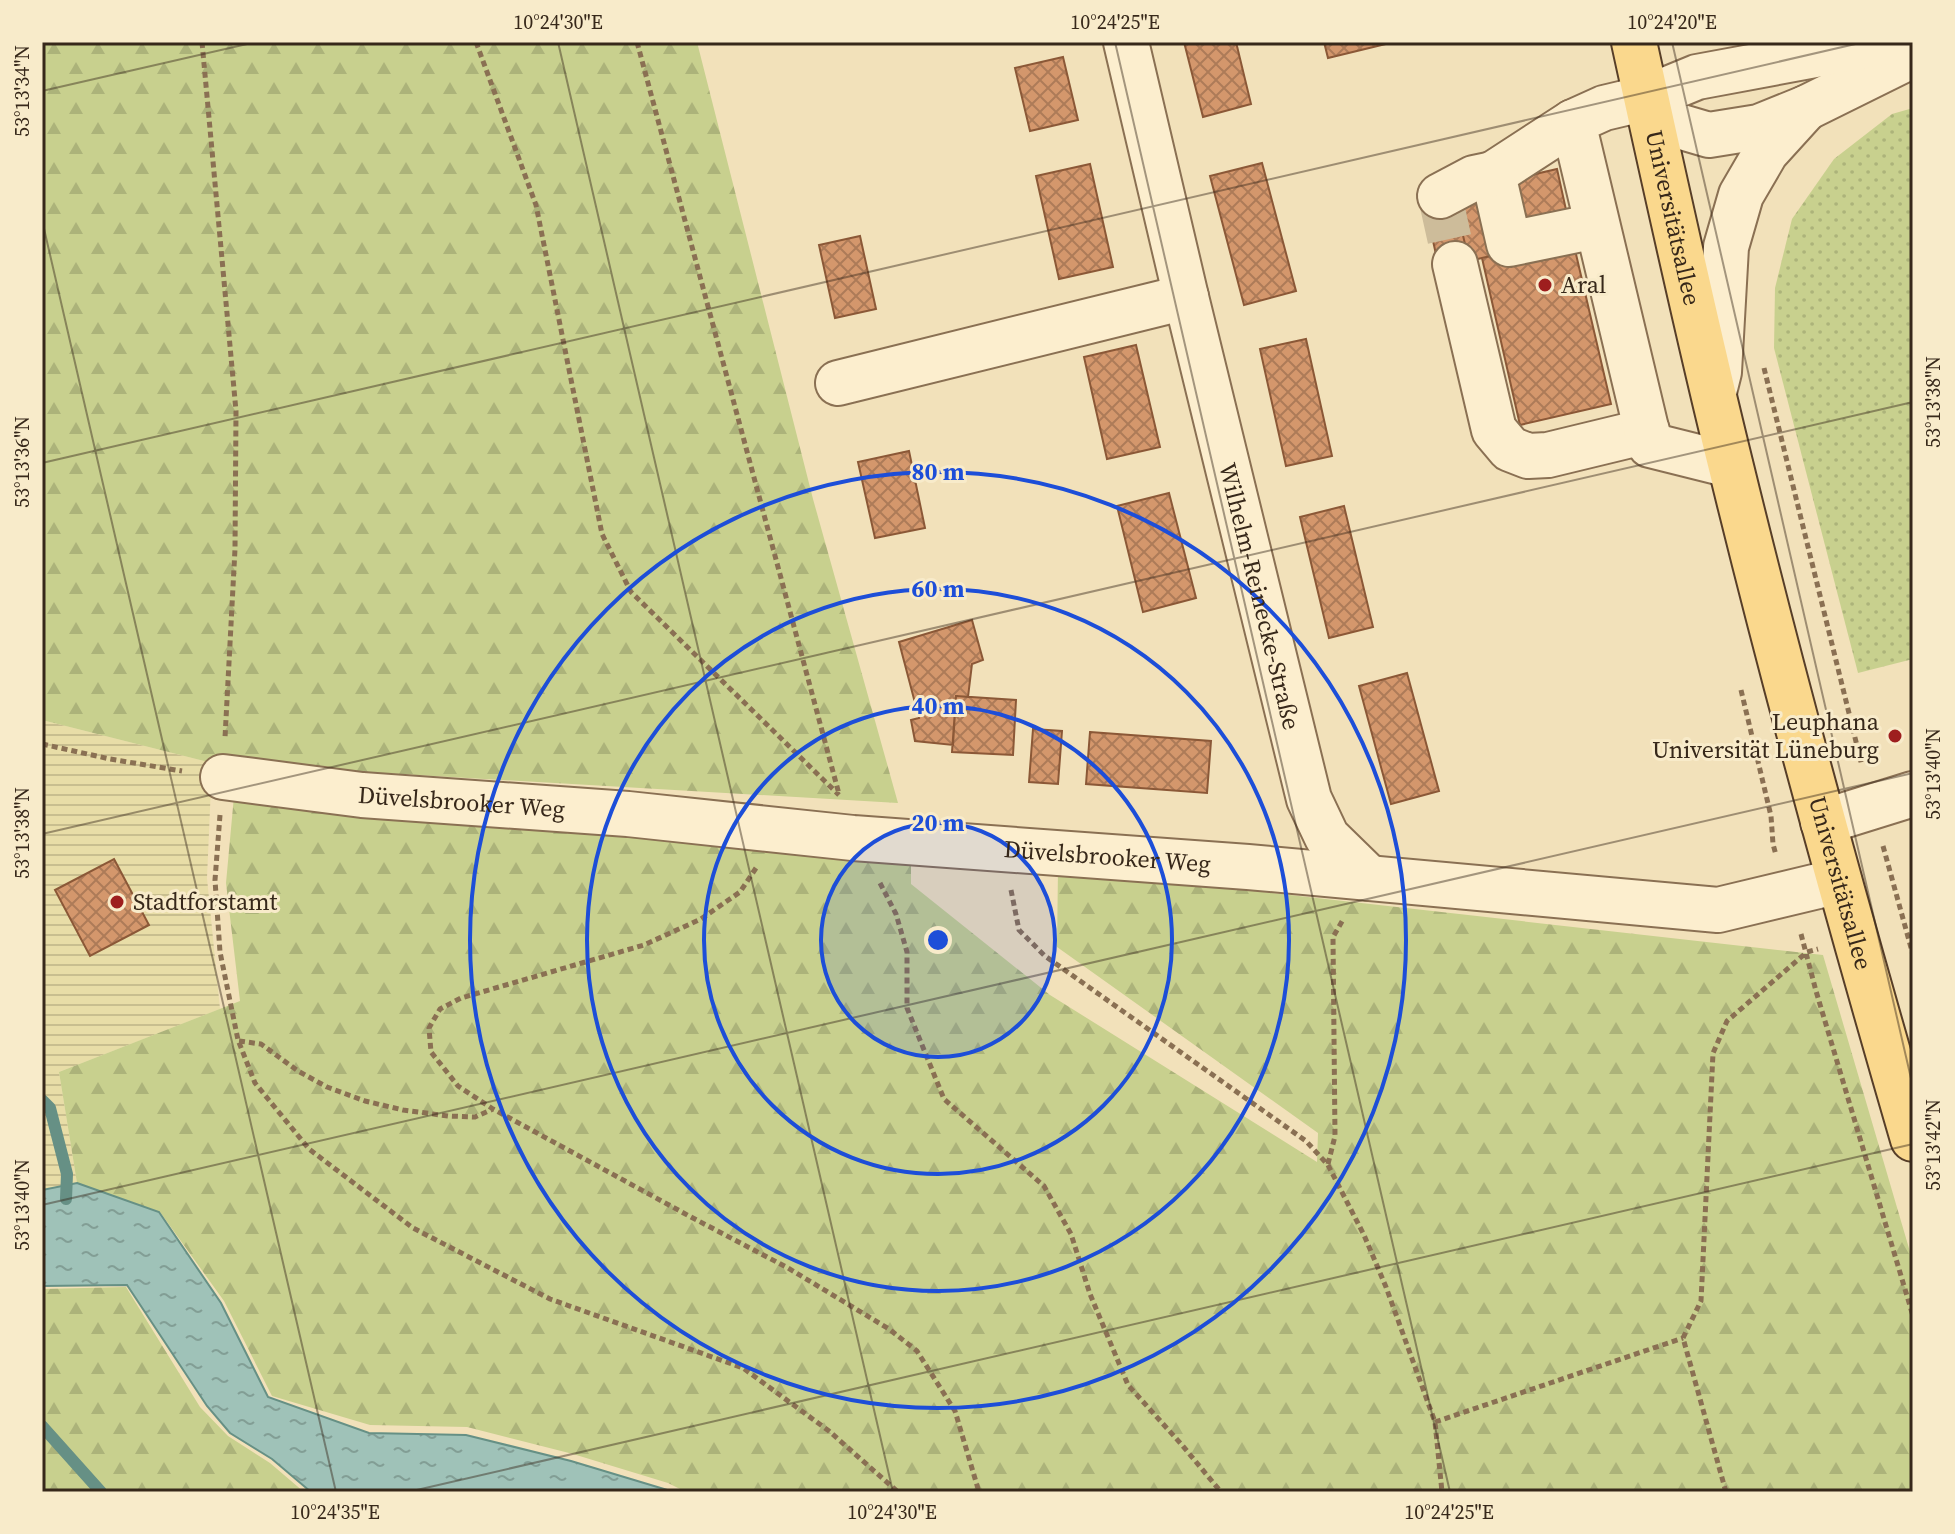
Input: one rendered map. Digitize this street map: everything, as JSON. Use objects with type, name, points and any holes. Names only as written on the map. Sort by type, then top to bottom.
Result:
[{"type":"main road","name":"Universitätsallee","points":[[1634,42],[1730,465],[1855,940],[1913,1139]]},
{"type":"street","name":"Wilhelm-Reinecke-Straße","points":[[1126,42],[1309,799],[1327,837],[1369,878]]},
{"type":"street","points":[[1440,196],[1474,178],[1493,174],[1573,122],[1604,108],[1646,98],[1697,77],[1885,42]]},
{"type":"street","points":[[1646,98],[1675,125],[1709,135],[1759,127],[1806,108],[1913,55]]},
{"type":"street","name":"Universitätsallee","points":[[1714,392],[1719,372],[1726,247],[1741,195],[1766,152],[1806,108]]},
{"type":"street","points":[[1573,122],[1650,445],[1730,465]]},
{"type":"street","points":[[1493,174],[1509,244],[1596,226]]},
{"type":"street","points":[[1455,264],[1494,430],[1510,449],[1528,456],[1548,455],[1647,431]]},
{"type":"street","points":[[838,383],[1186,297]]},
{"type":"street","name":"Düvelsbrooker Weg","points":[[223,777],[362,795],[628,814],[853,838],[1248,867],[1718,910],[1839,881]]},
{"type":"street","points":[[1823,822],[1913,794]]},
{"type":"path","points":[[202,42],[236,411],[235,549],[215,880],[220,952],[238,1040],[255,1083],[309,1149],[413,1228],[550,1299],[743,1368],[829,1431],[898,1492]]},
{"type":"path","points":[[476,42],[536,205],[602,534],[631,592],[840,795],[637,42]]},
{"type":"path","points":[[1763,366],[1872,807],[1913,955]]},
{"type":"path","points":[[42,744],[110,759],[223,777]]},
{"type":"path","points":[[769,829],[759,863],[740,892],[701,919],[644,945],[461,998],[440,1009],[429,1028],[431,1052],[458,1086],[493,1109],[788,1268],[889,1329],[917,1351],[955,1411],[979,1492]]},
{"type":"path","points":[[853,838],[896,914],[907,952],[907,1008],[944,1099],[1044,1186],[1071,1234],[1090,1294],[1128,1385],[1221,1492]]},
{"type":"path","points":[[1013,849],[1010,886],[1019,930],[1045,956],[1306,1141],[1328,1165],[1364,1235],[1386,1287],[1435,1422],[1442,1492]]},
{"type":"path","points":[[1328,1165],[1335,1136],[1333,937],[1369,878]]},
{"type":"path","points":[[1726,1492],[1683,1338],[1701,1301],[1713,1053],[1727,1021],[1807,952],[1905,928]]},
{"type":"path","points":[[1816,991],[1913,1316]]},
{"type":"path","points":[[238,1040],[261,1044],[298,1071],[327,1087],[365,1101],[448,1116],[475,1117],[493,1109]]},
{"type":"path","points":[[1435,1422],[1683,1338]]},
{"type":"shaded area","points":[[42,720],[212,763],[207,878],[220,1009],[59,1072],[77,1183],[42,1190]]},
{"type":"green space","points":[[42,42],[697,42],[813,499],[898,803],[212,763],[42,720]]},
{"type":"green space","points":[[1913,108],[1913,659],[1858,673],[1774,348],[1775,288],[1792,219],[1834,159],[1892,114]]},
{"type":"green space","points":[[234,796],[911,858],[911,884],[1050,995],[1317,1162],[1318,1133],[1057,947],[1058,869],[1823,955],[1913,1262],[1913,1492],[686,1492],[668,1483],[573,1454],[467,1427],[370,1425],[272,1396],[224,1301],[160,1212],[77,1183],[59,1072],[240,1001],[226,883]]},
{"type":"green space","points":[[126,1287],[200,1407],[228,1436],[270,1463],[304,1492],[42,1492],[42,1289]]},
{"type":"water","points":[[77,1183],[159,1212],[221,1303],[268,1397],[369,1433],[466,1435],[571,1461],[674,1492],[311,1492],[272,1459],[230,1433],[207,1406],[127,1285],[42,1286],[42,1190]]},
{"type":"building","points":[[1184,42],[1236,42],[1251,104],[1203,117]]},
{"type":"building","points":[[1324,42],[1394,42],[1328,58]]},
{"type":"building","points":[[1063,57],[1078,120],[1030,131],[1015,68]]},
{"type":"building","points":[[1262,163],[1296,291],[1244,305],[1210,176]]},
{"type":"building","points":[[1090,164],[1113,267],[1059,279],[1036,176]]},
{"type":"building","points":[[1557,169],[1572,237],[1469,261],[1453,193]]},
{"type":"building","points":[[1453,193],[1469,261],[1439,268],[1424,200]]},
{"type":"building","points":[[860,236],[876,309],[835,318],[819,245]]},
{"type":"building","points":[[1572,237],[1611,404],[1520,425],[1482,258]]},
{"type":"building","points":[[1306,339],[1332,456],[1286,466],[1260,349]]},
{"type":"building","points":[[1136,345],[1160,447],[1107,459],[1084,357]]},
{"type":"building","points":[[909,451],[925,528],[875,538],[858,462]]},
{"type":"building","points":[[1169,493],[1196,598],[1143,612],[1117,506]]},
{"type":"building","points":[[1344,506],[1373,627],[1329,638],[1300,517]]},
{"type":"building","points":[[972,620],[983,660],[972,664],[968,697],[956,696],[953,745],[915,741],[911,720],[919,718],[899,642]]},
{"type":"building","points":[[1407,673],[1439,791],[1391,804],[1359,686]]},
{"type":"building","points":[[956,696],[1016,700],[1013,755],[952,752]]},
{"type":"building","points":[[1033,729],[1062,731],[1058,784],[1029,782]]},
{"type":"building","points":[[1090,732],[1211,741],[1207,793],[1086,784]]},
{"type":"building","points":[[114,859],[149,925],[90,956],[55,890]]},
{"type":"waterway","points":[[42,1100],[50,1108],[67,1174],[66,1199]]},
{"type":"waterway","points":[[42,1426],[101,1492]]},
{"type":"tunnel","points":[[1440,196],[1455,264]]},
{"type":"place","name":"Aral","points":[[1545,285]]},
{"type":"place","name":"Leuphana Universität Lüneburg","points":[[1895,736]]},
{"type":"place","name":"Stadtforstamt","points":[[117,902]]}]
